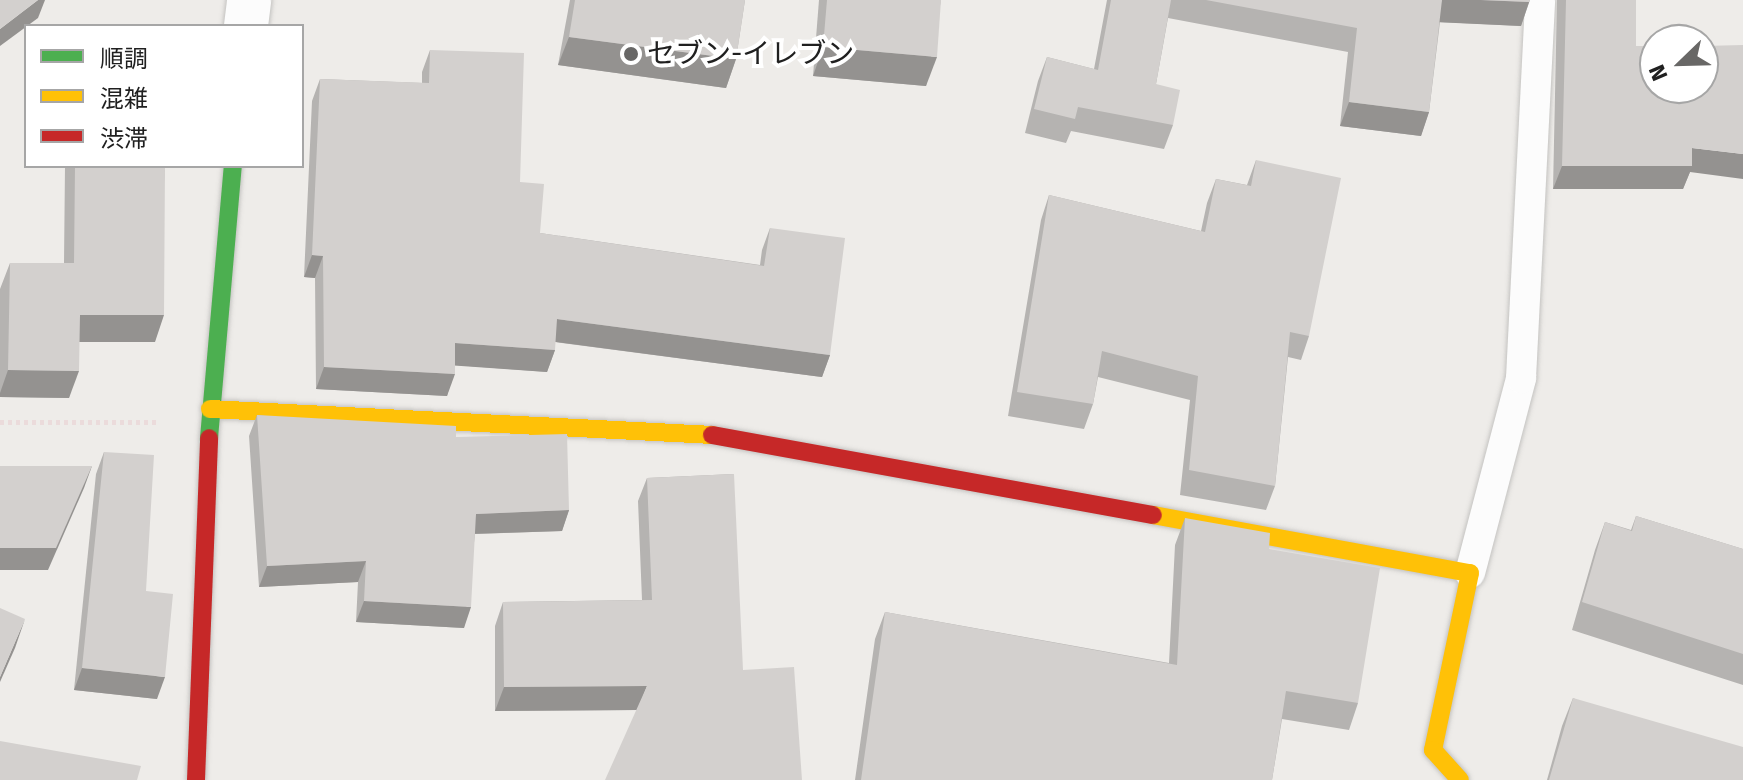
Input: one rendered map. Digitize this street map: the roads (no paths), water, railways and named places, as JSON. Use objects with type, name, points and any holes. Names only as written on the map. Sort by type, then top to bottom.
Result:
[{"type":"street","points":[[246,24],[249,0]]},
{"type":"street","points":[[196,780],[210,415],[233,168]]},
{"type":"street","points":[[210,415],[713,435],[1470,573],[1433,750],[1460,780]]},
{"type":"lane","points":[[1470,573],[1521,378],[1540,0]]},
{"type":"place","name":"セブン-イレブン","points":[[631,54]]}]
